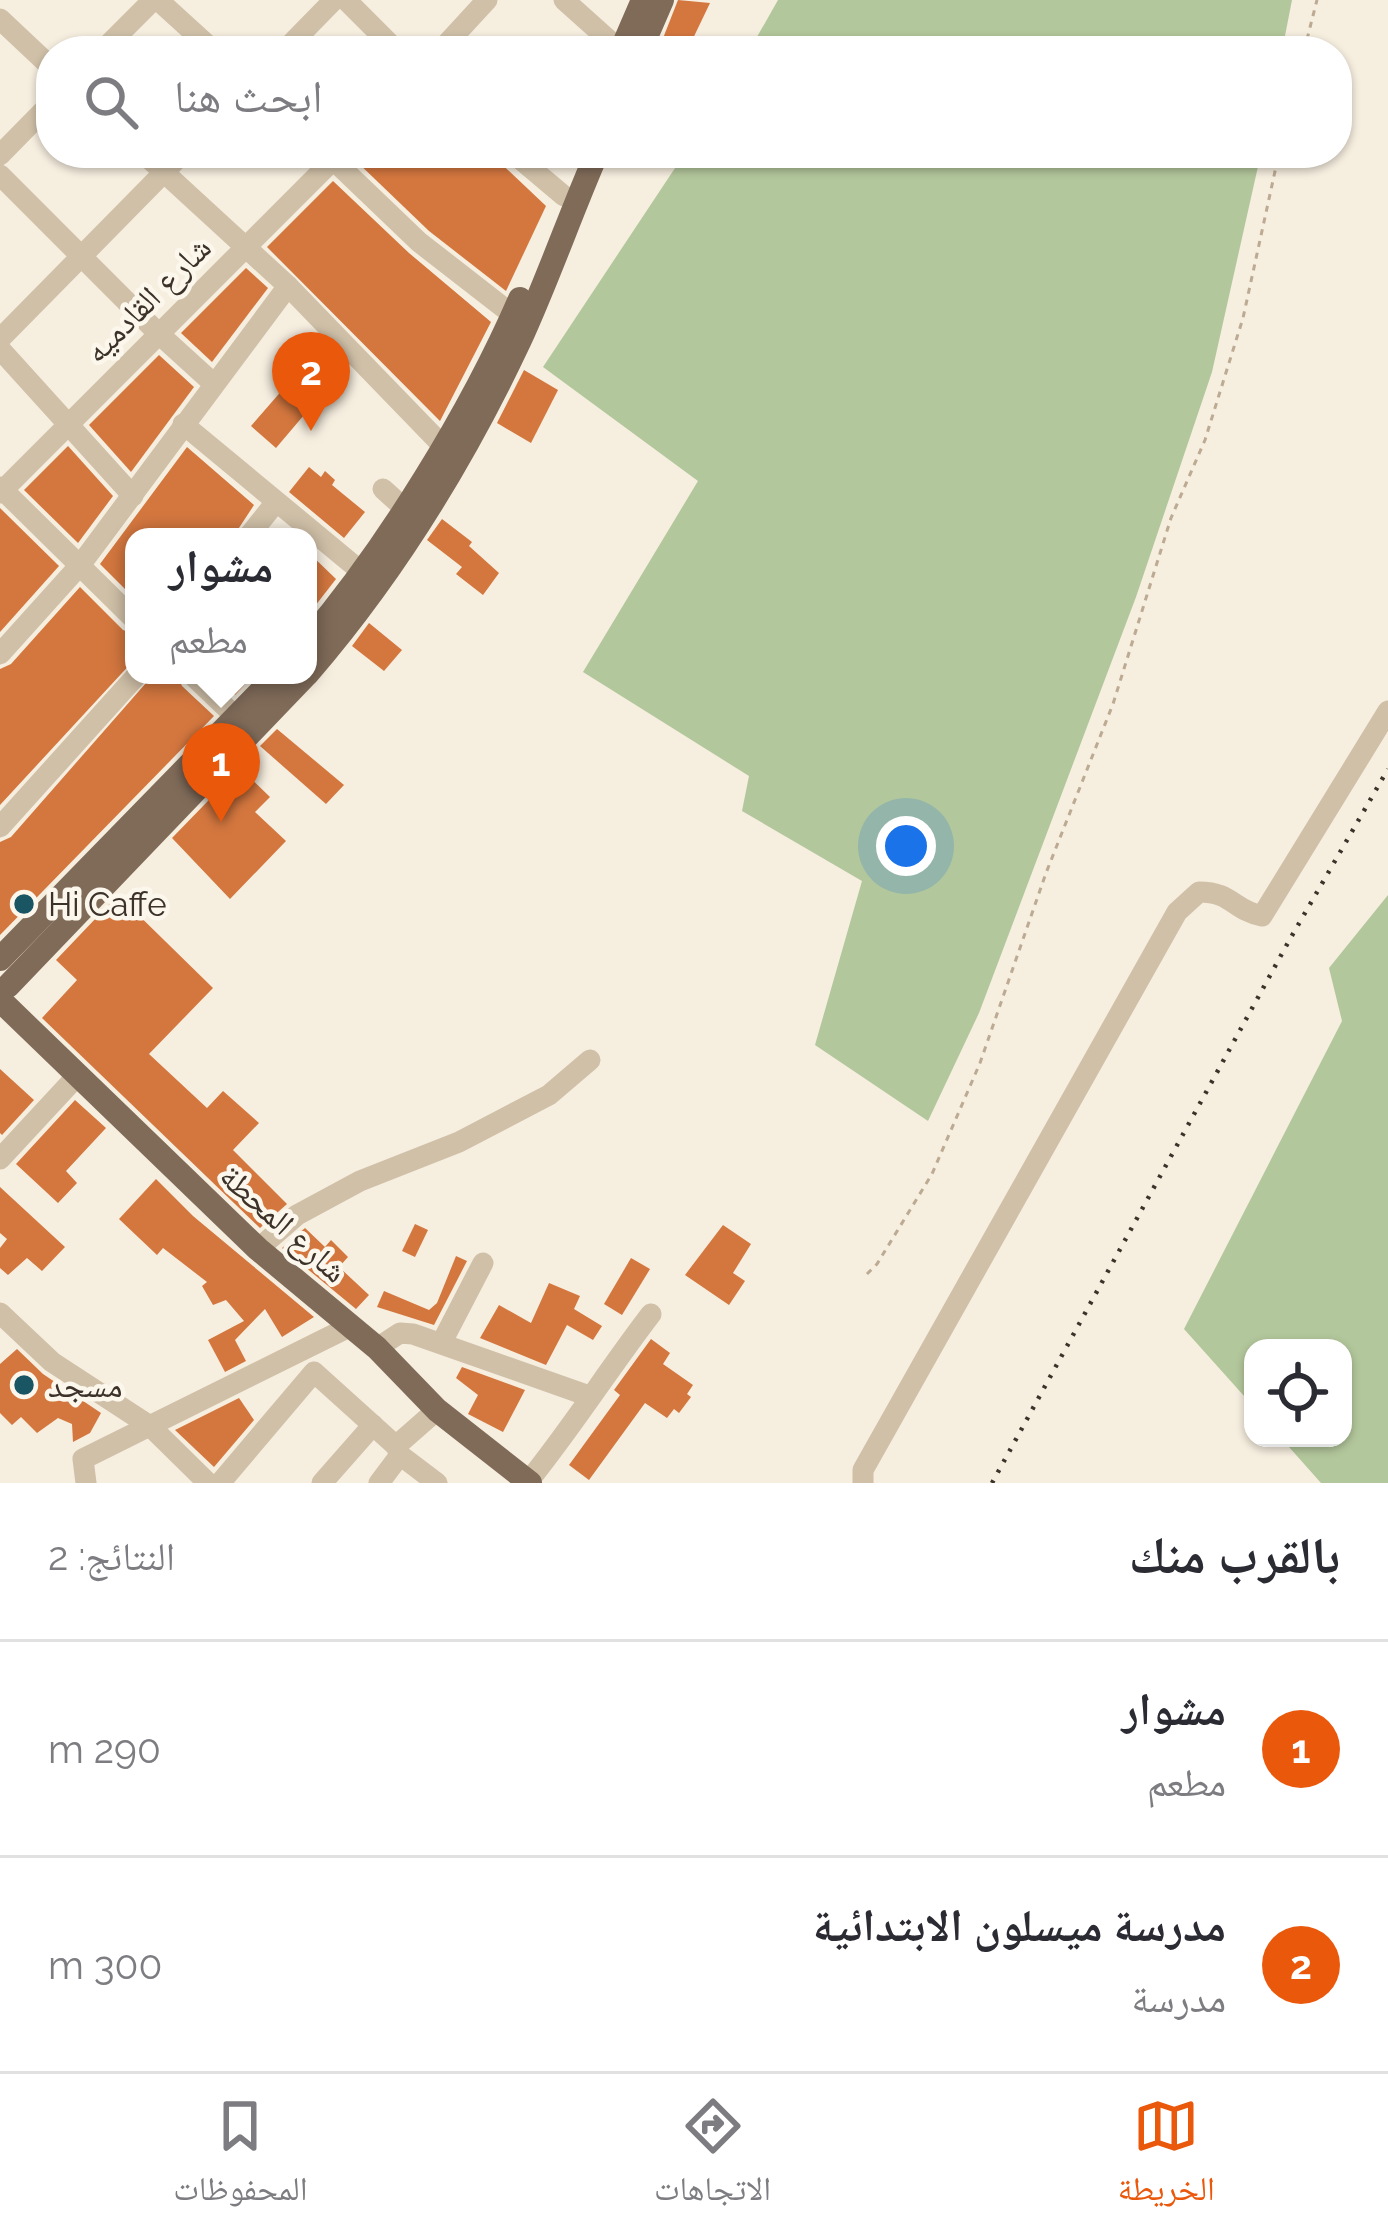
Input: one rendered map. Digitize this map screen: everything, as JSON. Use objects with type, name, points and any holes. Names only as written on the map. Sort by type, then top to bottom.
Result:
[{"type":"main road","points":[[627,36],[643,0]]},
{"type":"main road","points":[[646,36],[662,0]]},
{"type":"main road","points":[[317,629],[363,572],[517,327],[574,168]]},
{"type":"main road","points":[[317,662],[372,596],[464,448],[590,168]]},
{"type":"main road","points":[[2,984],[269,684]]},
{"type":"main road","points":[[2,984],[297,684]]},
{"type":"main road","name":"شارع المحطة","points":[[2,984],[77,1076],[258,1249],[377,1348],[437,1410],[528,1483]]},
{"type":"street","points":[[118,36],[155,0],[197,36]]},
{"type":"street","points":[[299,36],[334,0]]},
{"type":"street","points":[[346,0],[382,36]]},
{"type":"street","points":[[454,36],[488,0]]},
{"type":"street","points":[[564,0],[604,36]]},
{"type":"street","points":[[0,19],[36,53]]},
{"type":"street","points":[[0,154],[36,118]]},
{"type":"street","points":[[158,168],[287,286],[442,445]]},
{"type":"street","points":[[0,339],[169,168]]},
{"type":"street","name":"شارع القادميه","points":[[1,490],[321,168]]},
{"type":"street","points":[[346,168],[418,242],[517,327]]},
{"type":"street","points":[[531,168],[564,196]]},
{"type":"street","points":[[0,175],[214,384]]},
{"type":"street","points":[[0,654],[81,565],[287,286]]},
{"type":"street","points":[[0,349],[133,496]]},
{"type":"street","points":[[184,424],[308,528]]},
{"type":"street","points":[[382,489],[404,508]]},
{"type":"street","points":[[1,490],[125,610]]},
{"type":"street","points":[[255,528],[276,502]]},
{"type":"street","points":[[317,535],[363,572]]},
{"type":"street","points":[[1,824],[129,684]]},
{"type":"street","points":[[201,684],[237,718]]},
{"type":"street","points":[[863,1483],[862,1469],[1177,912],[1199,892],[1219,892],[1248,913],[1262,916],[1388,711]]},
{"type":"street","points":[[258,1249],[297,1215],[360,1181],[459,1142],[549,1096],[590,1060]]},
{"type":"street","points":[[2,1154],[77,1076]]},
{"type":"street","points":[[442,1342],[483,1263]]},
{"type":"street","points":[[528,1483],[651,1314]]},
{"type":"street","points":[[4,1324],[52,1362],[150,1426],[208,1483]]},
{"type":"street","points":[[86,1483],[83,1460],[351,1326]]},
{"type":"street","points":[[377,1348],[400,1333],[442,1342],[589,1396]]},
{"type":"street","points":[[220,1483],[314,1372],[436,1483]]},
{"type":"street","points":[[379,1483],[399,1450],[437,1410]]},
{"type":"street","points":[[322,1483],[373,1425]]},
{"type":"path","points":[[1308,36],[1317,0]]},
{"type":"path","points":[[867,1274],[932,1174],[1004,1001],[1046,873],[1113,704],[1171,518],[1205,440],[1243,318],[1276,168]]},
{"type":"green space","points":[[778,0],[1292,0],[1285,36],[758,36]]},
{"type":"green space","points":[[675,168],[1258,168],[1212,372],[1136,597],[979,1013],[928,1121],[815,1045],[862,881],[742,811],[749,776],[583,672],[698,481],[543,367]]},
{"type":"green space","points":[[1388,895],[1388,1483],[1321,1483],[1289,1447],[1352,1447],[1352,1339],[1244,1339],[1244,1396],[1184,1329],[1342,1021],[1329,968]]},
{"type":"building","points":[[678,0],[710,3],[694,36],[664,36]]},
{"type":"building","points":[[363,168],[506,168],[546,206],[506,291],[429,231]]},
{"type":"building","points":[[333,181],[491,322],[440,421],[267,247]]},
{"type":"building","points":[[246,268],[268,288],[212,362],[181,333]]},
{"type":"building","points":[[159,355],[194,387],[131,472],[89,425]]},
{"type":"building","points":[[524,370],[558,390],[531,443],[497,423]]},
{"type":"building","points":[[288,375],[302,387],[310,378],[324,391],[307,418],[304,415],[276,448],[251,426],[284,388],[279,385]]},
{"type":"building","points":[[68,446],[113,496],[78,543],[24,490]]},
{"type":"building","points":[[187,447],[254,505],[239,528],[127,528]]},
{"type":"building","points":[[309,467],[321,477],[325,471],[335,480],[332,485],[365,512],[344,538],[289,492]]},
{"type":"building","points":[[0,508],[59,566],[0,632]]},
{"type":"building","points":[[442,519],[472,542],[469,546],[499,573],[483,595],[456,574],[462,567],[427,540]]},
{"type":"building","points":[[125,530],[125,589],[100,564]]},
{"type":"building","points":[[317,561],[336,579],[317,603]]},
{"type":"building","points":[[80,587],[125,631],[125,670],[0,805],[0,669],[11,664]]},
{"type":"building","points":[[369,623],[402,650],[384,671],[352,646]]},
{"type":"building","points":[[145,684],[181,684],[214,716],[0,935],[0,842],[11,837]]},
{"type":"building","points":[[223,684],[245,684],[235,695]]},
{"type":"building","points":[[277,729],[344,785],[326,804],[260,746]]},
{"type":"building","points":[[240,768],[270,797],[255,812],[286,841],[230,899],[172,838]]},
{"type":"building","points":[[118,895],[213,988],[149,1054],[207,1108],[223,1091],[259,1123],[233,1150],[287,1204],[260,1228],[42,1018],[77,980],[56,960]]},
{"type":"building","points":[[0,1069],[34,1100],[2,1135],[0,1133]]},
{"type":"building","points":[[75,1100],[106,1128],[66,1171],[77,1183],[58,1203],[16,1164]]},
{"type":"building","points":[[156,1179],[314,1317],[282,1337],[265,1309],[235,1340],[246,1361],[225,1372],[208,1340],[244,1321],[226,1300],[213,1305],[202,1286],[207,1282],[163,1248],[157,1255],[119,1219]]},
{"type":"building","points":[[0,1187],[65,1247],[42,1271],[27,1258],[8,1275],[0,1268],[0,1248],[7,1239],[0,1233]]},
{"type":"building","points":[[415,1224],[428,1230],[415,1257],[402,1251]]},
{"type":"building","points":[[723,1225],[751,1244],[733,1273],[745,1281],[729,1305],[685,1275]]},
{"type":"building","points":[[305,1228],[325,1247],[331,1240],[348,1257],[339,1267],[369,1295],[356,1309],[282,1248]]},
{"type":"building","points":[[456,1256],[467,1261],[434,1325],[377,1307],[384,1291],[429,1310],[437,1303]]},
{"type":"building","points":[[631,1258],[650,1269],[622,1315],[604,1304]]},
{"type":"building","points":[[549,1283],[580,1296],[574,1309],[602,1326],[593,1340],[567,1325],[546,1365],[480,1338],[499,1305],[531,1323]]},
{"type":"building","points":[[651,1339],[670,1353],[663,1364],[693,1385],[687,1394],[691,1397],[679,1413],[674,1409],[667,1418],[645,1403],[589,1480],[569,1465],[620,1395],[614,1390]]},
{"type":"building","points":[[17,1349],[43,1374],[101,1413],[90,1433],[73,1442],[72,1424],[58,1418],[37,1433],[21,1417],[12,1425],[0,1413],[0,1364]]},
{"type":"building","points":[[462,1367],[525,1390],[503,1432],[468,1414],[478,1395],[456,1378]]},
{"type":"building","points":[[239,1398],[254,1420],[214,1467],[175,1430]]},
{"type":"railway","points":[[992,1483],[1388,769]]},
{"type":"place","name":"مدرسة ميسلون الابتدائية","points":[[311,431]]},
{"type":"place","name":"مشوار","points":[[221,822]]},
{"type":"place","name":"Hi Caffe","points":[[24,904]]},
{"type":"place","name":"مسجد","points":[[24,1385]]}]
